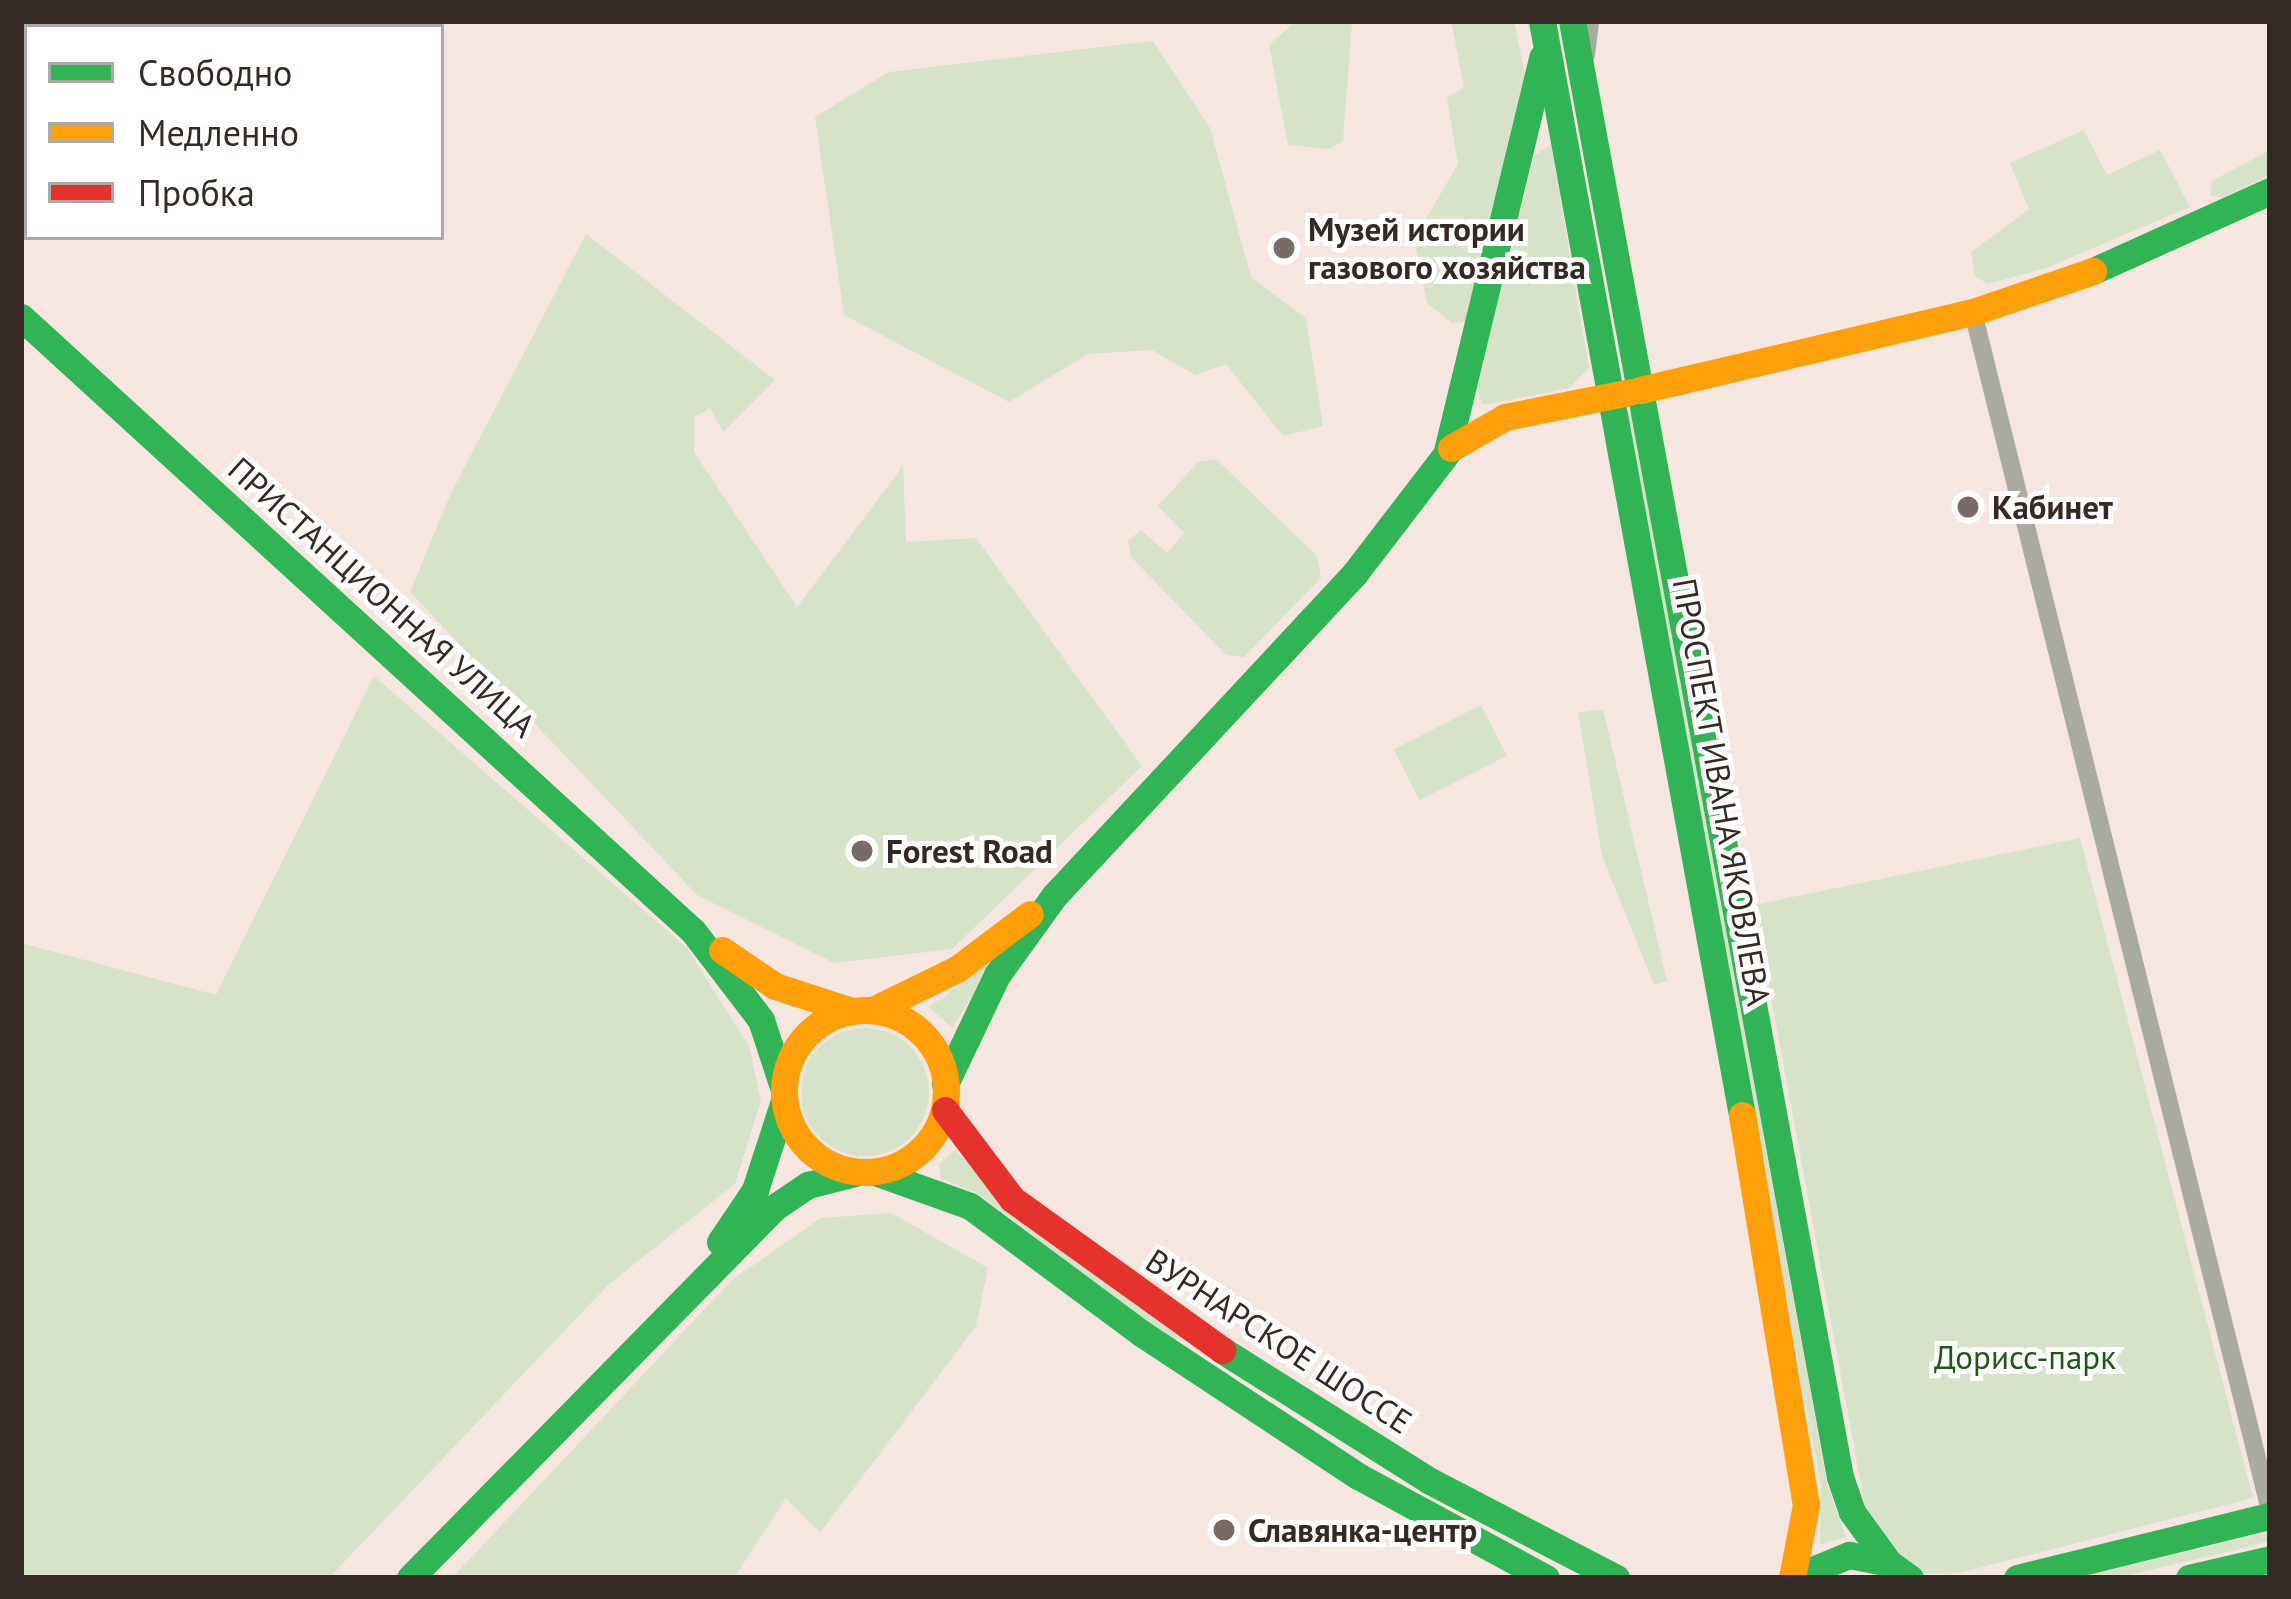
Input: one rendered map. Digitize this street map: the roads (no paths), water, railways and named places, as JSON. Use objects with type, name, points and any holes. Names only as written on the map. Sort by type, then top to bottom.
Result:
[{"type":"main road","name":"ПРОСПЕКТ ИВАНА ЯКОВЛЕВА","points":[[1572,21],[1626,392],[1792,1399],[1806,1505],[1792,1578]]},
{"type":"main road","name":"ПРОСПЕКТ ИВАНА ЯКОВЛЕВА","points":[[1544,30],[1626,392],[1840,1477],[1852,1512],[1899,1570]]},
{"type":"main road","points":[[1447,451],[1544,30]]},
{"type":"main road","points":[[410,1578],[691,1284],[775,1207],[808,1185],[865,1173],[919,1154],[997,975],[1054,896],[1355,573],[1447,451],[1505,416],[1973,311],[2102,268],[2270,190]]},
{"type":"main road","name":"ПРИСТАНЦИОННАЯ УЛИЦА","points":[[21,317],[693,931],[775,986],[862,1011]]},
{"type":"main road","points":[[691,1284],[755,1190],[797,1044],[813,1026],[862,1011],[957,969],[1054,896]]},
{"type":"main road","name":"ПРИСТАНЦИОННАЯ УЛИЦА","points":[[693,931],[761,1020],[784,1095]]},
{"type":"main road","points":[[862,1011],[916,1028],[940,1059],[945,1097]]},
{"type":"main road","points":[[784,1095],[814,1155],[865,1173]]},
{"type":"main road","name":"ВУРНАРСКОЕ ШОССЕ","points":[[945,1097],[979,1165],[1012,1199],[1190,1330],[1430,1481],[1616,1578]]},
{"type":"main road","name":"ВУРНАРСКОЕ ШОССЕ","points":[[865,1173],[970,1206],[1174,1354],[1414,1509],[1546,1578]]},
{"type":"main road","points":[[1174,1354],[1190,1330]]},
{"type":"main road","points":[[1414,1509],[1430,1481]]},
{"type":"main road","points":[[2017,1578],[2270,1513]]},
{"type":"main road","points":[[1792,1578],[1849,1555],[1899,1570]]},
{"type":"main road","points":[[2189,1578],[2270,1559]]},
{"type":"street","points":[[1582,72],[1590,21]]},
{"type":"street","points":[[1973,311],[2270,1513]]},
{"type":"place","name":"Музей истории газового хозяйства","points":[[1284,248]]},
{"type":"place","name":"Кабинет","points":[[1968,507]]},
{"type":"place","name":"Forest Road","points":[[862,851]]},
{"type":"place","name":"Славянка-центр","points":[[1224,1530]]},
{"type":"park label","name":"Дорисс-парк","points":[[2025,1357]]}]
